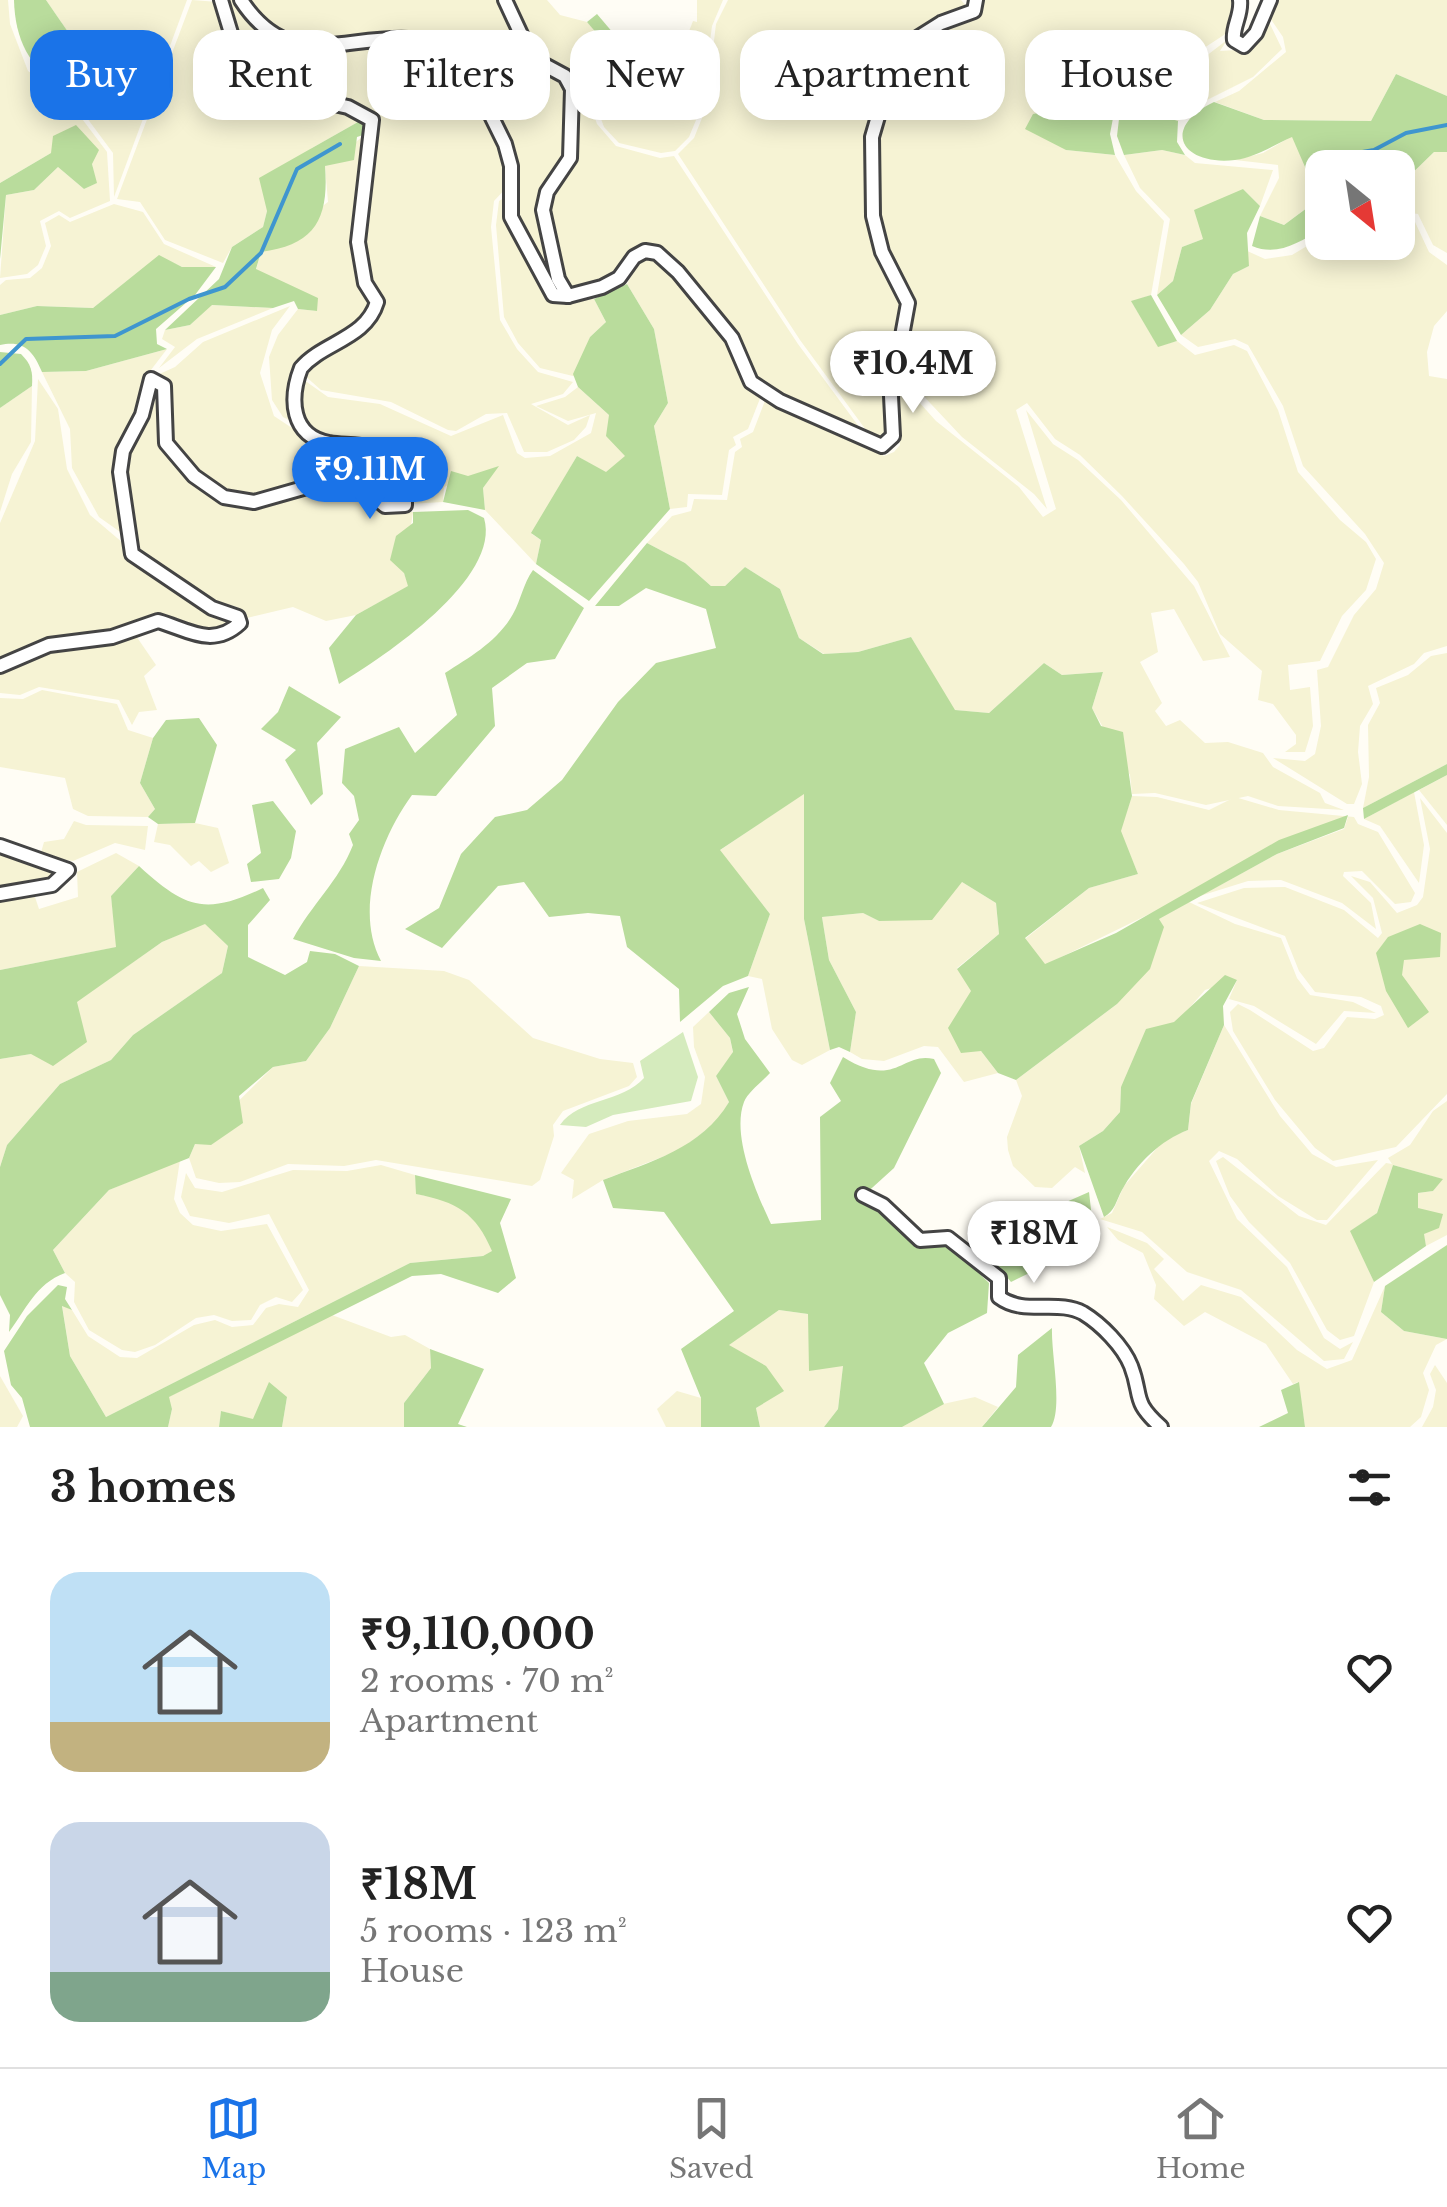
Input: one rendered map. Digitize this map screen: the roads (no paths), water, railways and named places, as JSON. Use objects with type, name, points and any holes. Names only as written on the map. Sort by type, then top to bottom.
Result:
[{"type":"street","points":[[0,666],[49,645],[112,637],[158,622],[192,636],[225,633],[240,623],[238,617],[195,598],[132,554],[120,472],[123,450],[142,415],[150,380],[164,386],[167,398],[162,432],[166,443],[194,476],[224,497],[254,502],[350,474],[386,506],[405,505],[405,498],[385,478],[380,459],[371,450],[317,441],[299,427],[295,414],[296,382],[301,368],[320,350],[361,328],[377,302],[365,283],[358,242],[372,120],[348,107],[280,92],[269,85],[234,43],[221,0]]},
{"type":"street","points":[[241,0],[270,30],[302,48],[408,39],[473,79],[505,144],[511,166],[511,216],[554,295],[568,296],[610,283],[645,251],[657,253],[678,272],[732,338],[751,382],[874,446],[890,443],[891,396],[904,344],[908,303],[882,252],[874,216],[872,138],[884,104],[896,89],[906,45],[941,23],[974,11],[976,0]]},
{"type":"street","points":[[505,0],[526,45],[539,62],[565,76],[572,89],[570,158],[547,192],[543,210],[558,279],[568,296]]},
{"type":"street","points":[[1240,0],[1240,22],[1233,34],[1234,40],[1244,46],[1256,33],[1270,0]]},
{"type":"street","points":[[0,846],[68,870],[52,885],[0,894]]},
{"type":"street","points":[[863,1195],[884,1206],[920,1240],[948,1238],[998,1278],[1000,1298],[1011,1306],[1081,1312],[1120,1346],[1132,1368],[1142,1410],[1161,1427]]},
{"type":"waterway","points":[[1374,150],[1406,133],[1447,125]]},
{"type":"waterway","points":[[0,364],[26,339],[115,336],[189,299],[225,287],[261,253],[297,169],[340,144]]}]
